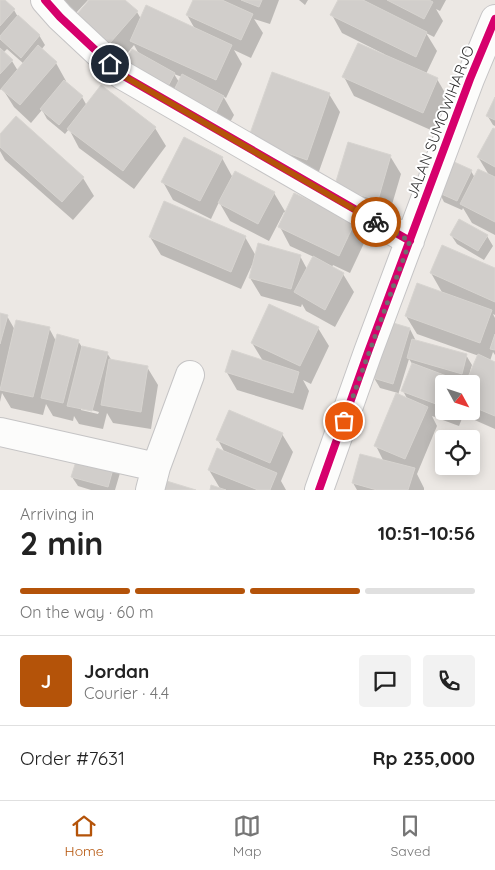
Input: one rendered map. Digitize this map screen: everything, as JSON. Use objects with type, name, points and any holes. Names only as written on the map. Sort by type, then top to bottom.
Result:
[{"type":"street","points":[[45,0],[60,17],[122,75],[410,241]]},
{"type":"street","name":"JALAN SUMOWIHARJO","points":[[319,490],[470,79],[495,19]]},
{"type":"street","points":[[0,432],[153,479],[190,375]]},
{"type":"building","points":[[0,0],[5,0],[15,9],[0,26]]},
{"type":"building","points":[[89,0],[125,0],[138,11],[110,43],[77,14]]},
{"type":"building","points":[[193,0],[222,0],[253,14],[241,40],[186,15]]},
{"type":"building","points":[[241,0],[262,0],[259,7]]},
{"type":"building","points":[[338,0],[363,0],[427,32],[416,57],[330,15]]},
{"type":"building","points":[[387,0],[429,0],[433,2],[424,19]]},
{"type":"building","points":[[146,5],[232,45],[216,80],[130,41]]},
{"type":"building","points":[[18,15],[40,35],[21,58],[0,39],[0,36]]},
{"type":"building","points":[[358,43],[438,78],[423,113],[342,77]]},
{"type":"building","points":[[38,45],[57,62],[20,105],[1,89]]},
{"type":"building","points":[[0,48],[13,60],[0,74]]},
{"type":"building","points":[[132,49],[175,73],[164,94],[120,71]]},
{"type":"building","points":[[272,72],[330,93],[307,160],[248,139]]},
{"type":"building","points":[[182,74],[224,96],[211,122],[169,100]]},
{"type":"building","points":[[64,80],[83,96],[59,125],[40,109]]},
{"type":"building","points":[[101,85],[156,127],[123,171],[67,129]]},
{"type":"building","points":[[495,97],[495,120],[486,116]]},
{"type":"building","points":[[16,116],[84,177],[62,202],[0,147],[0,134]]},
{"type":"building","points":[[493,128],[495,129],[495,167],[477,157]]},
{"type":"building","points":[[184,137],[223,157],[200,201],[161,182]]},
{"type":"building","points":[[348,142],[391,155],[378,200],[334,188]]},
{"type":"building","points":[[452,161],[472,170],[457,201],[437,192]]},
{"type":"building","points":[[478,169],[495,177],[495,222],[460,204]]},
{"type":"building","points":[[235,171],[275,192],[258,224],[218,203]]},
{"type":"building","points":[[294,193],[355,222],[339,256],[278,227]]},
{"type":"building","points":[[164,201],[246,236],[231,272],[149,237]]},
{"type":"building","points":[[459,219],[488,235],[478,251],[450,235]]},
{"type":"building","points":[[258,243],[301,255],[291,289],[249,278]]},
{"type":"building","points":[[442,245],[495,268],[495,302],[430,273]]},
{"type":"building","points":[[313,256],[344,273],[325,310],[294,292]]},
{"type":"building","points":[[417,283],[492,310],[480,343],[405,316]]},
{"type":"building","points":[[269,304],[319,327],[300,366],[251,343]]},
{"type":"building","points":[[0,313],[8,315],[0,344]]},
{"type":"building","points":[[16,320],[50,327],[33,397],[0,390]]},
{"type":"building","points":[[390,322],[410,328],[393,384],[373,378]]},
{"type":"building","points":[[57,334],[79,340],[63,403],[41,398]]},
{"type":"building","points":[[495,334],[495,350],[490,349]]},
{"type":"building","points":[[412,339],[467,354],[462,374],[407,358]]},
{"type":"building","points":[[82,346],[108,352],[92,411],[67,406]]},
{"type":"building","points":[[232,350],[299,372],[293,393],[225,372]]},
{"type":"building","points":[[478,354],[495,362],[495,416],[480,410],[480,375],[469,375]]},
{"type":"building","points":[[109,359],[148,366],[141,412],[101,405]]},
{"type":"building","points":[[412,363],[444,375],[435,375],[435,404],[401,391]]},
{"type":"building","points":[[396,393],[428,407],[405,459],[374,446]]},
{"type":"building","points":[[229,410],[283,433],[270,463],[216,440]]},
{"type":"building","points":[[217,448],[277,473],[270,490],[258,490],[208,470]]},
{"type":"building","points":[[79,452],[115,462],[108,487],[71,477]]},
{"type":"building","points":[[360,454],[415,468],[408,490],[377,490],[352,483]]},
{"type":"building","points":[[160,479],[196,490],[157,490]]},
{"type":"building","points":[[211,485],[226,490],[210,490]]},
{"type":"cycle path","points":[[45,0],[60,17],[122,75],[410,241]]},
{"type":"cycle path","points":[[319,490],[368,352],[470,79],[495,19]]},
{"type":"way so far","points":[[344,421],[410,241],[376,222]]},
{"type":"route","points":[[110,64],[122,75],[376,222]]}]
